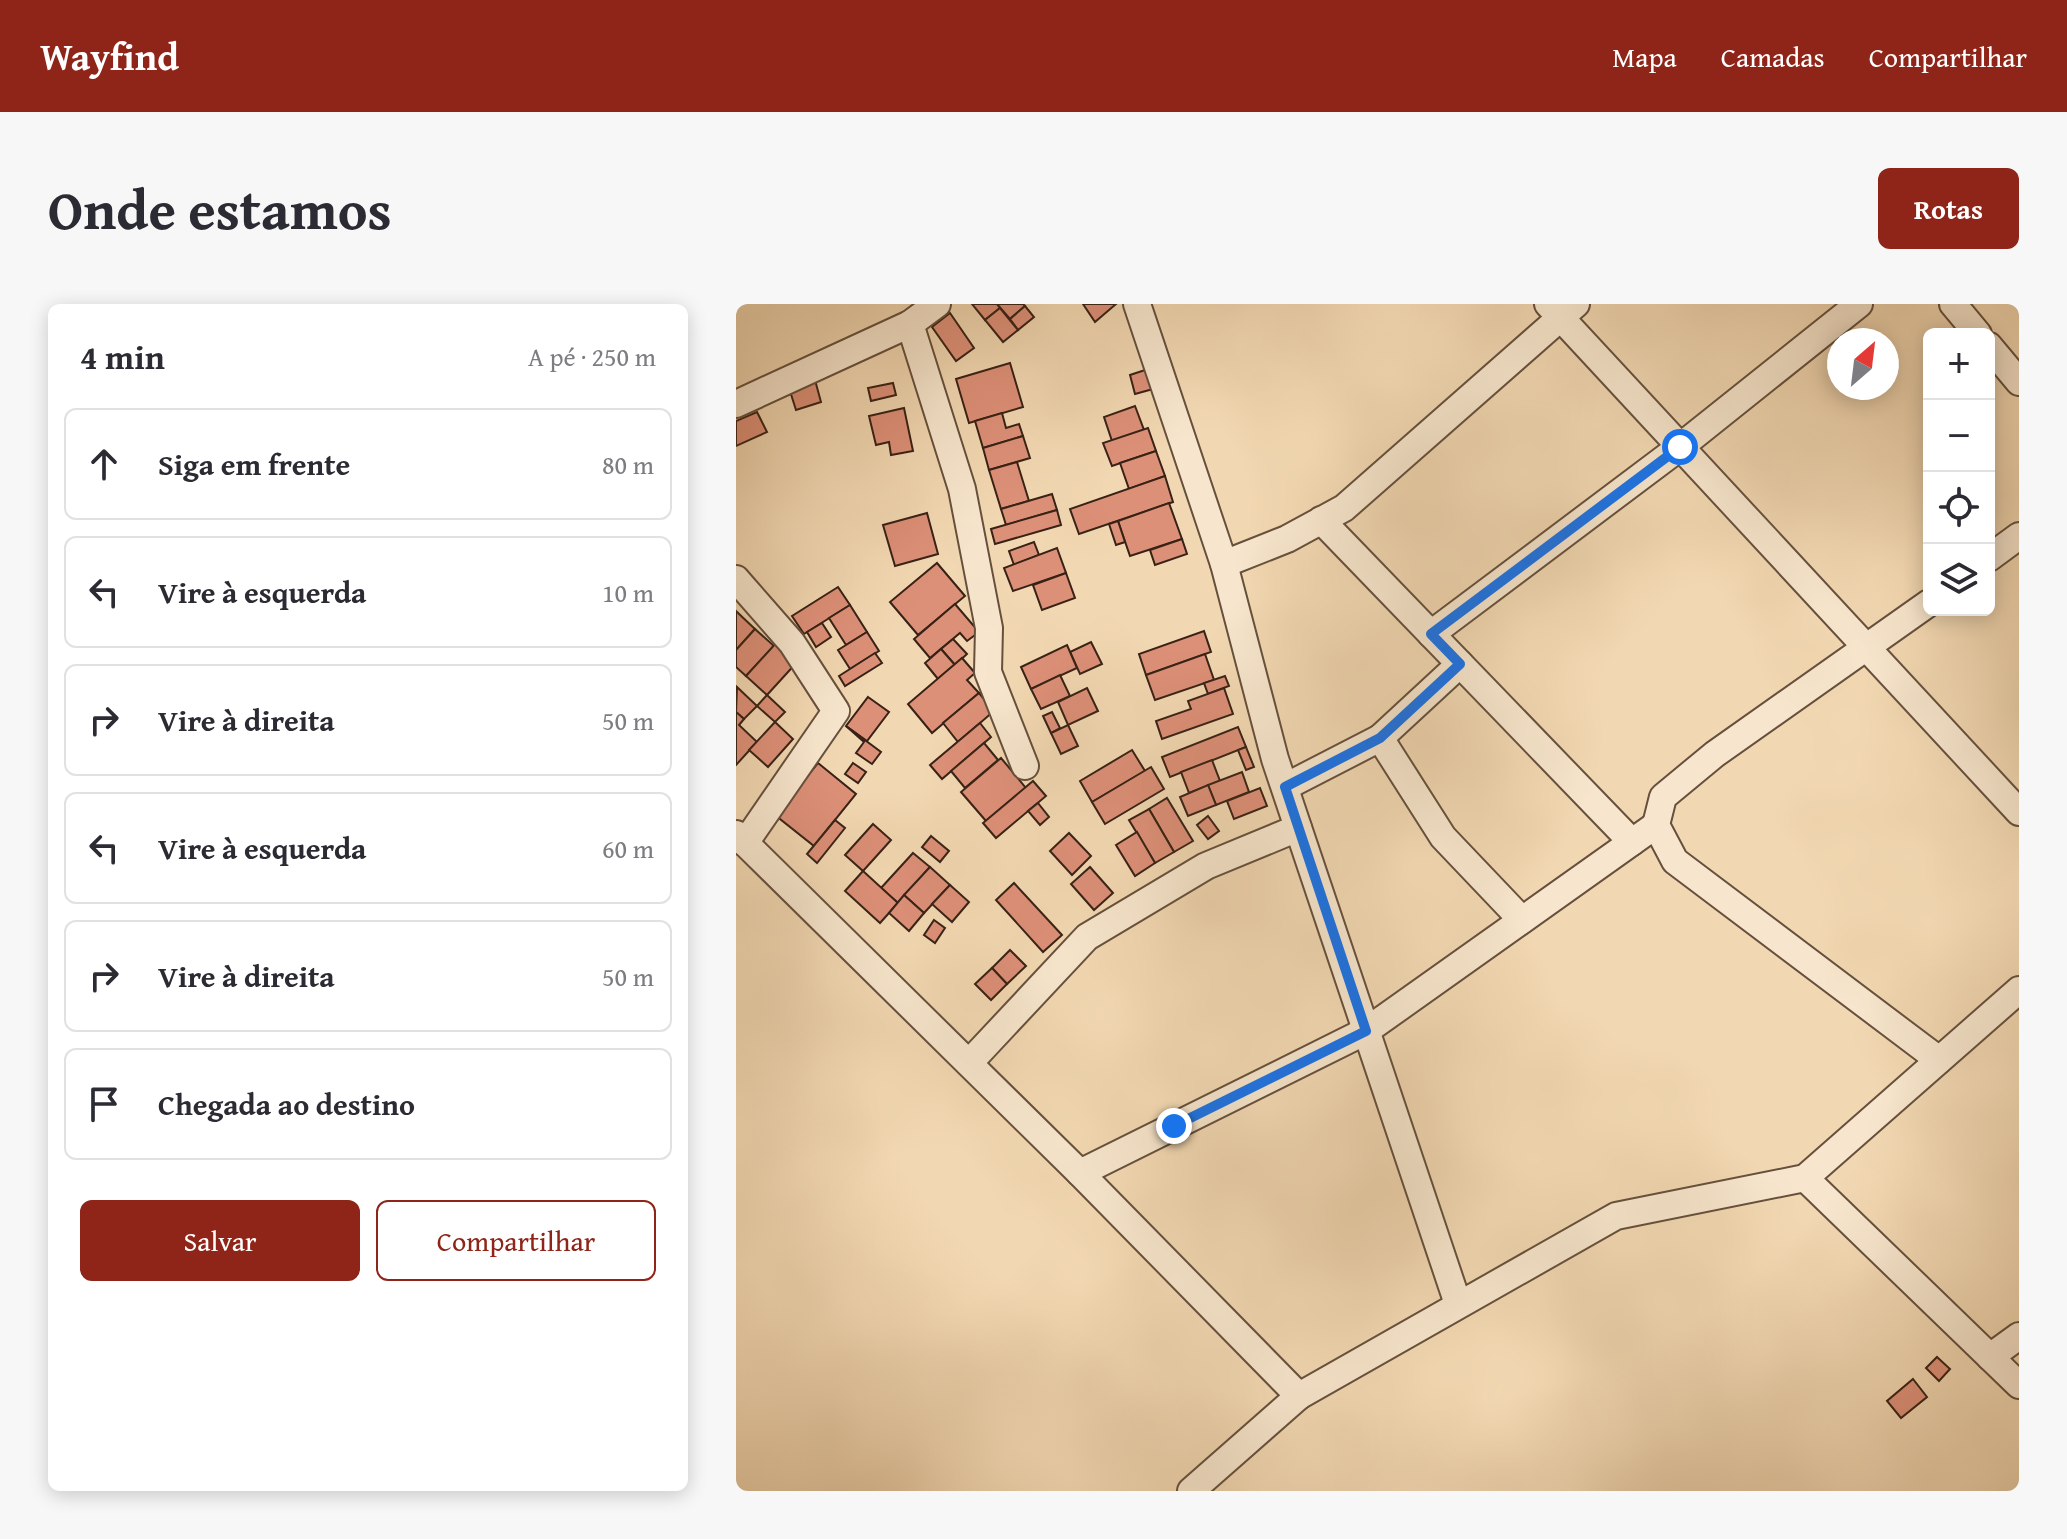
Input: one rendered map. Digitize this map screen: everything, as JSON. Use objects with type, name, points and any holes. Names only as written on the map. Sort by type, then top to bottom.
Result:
[{"type":"street","points":[[736,404],[910,324],[937,304]]},
{"type":"street","points":[[1137,304],[1224,564],[1298,828],[1458,1304]]},
{"type":"street","points":[[1431,634],[1680,447],[1859,304]]},
{"type":"street","points":[[1953,304],[1973,328]]},
{"type":"street","points":[[1224,564],[1287,539],[1344,508],[1561,308],[1680,447],[2019,812]]},
{"type":"street","points":[[910,324],[962,489],[989,628],[988,672],[1025,766]]},
{"type":"street","points":[[1995,353],[2019,382]]},
{"type":"street","points":[[1321,520],[1632,842]]},
{"type":"street","points":[[1995,554],[2019,536]]},
{"type":"street","points":[[736,579],[792,643],[836,711],[741,839],[1080,1173],[1299,1396]]},
{"type":"street","points":[[1080,1173],[1366,1031],[1656,825],[1663,797],[1715,754],[1923,608]]},
{"type":"street","points":[[1285,787],[1380,738],[1460,664]]},
{"type":"street","points":[[1380,738],[1443,837],[1522,920]]},
{"type":"street","points":[[1656,825],[1675,861],[1939,1060]]},
{"type":"street","points":[[969,1063],[1087,937],[1206,866],[1298,828]]},
{"type":"street","points":[[1191,1491],[1299,1396],[1616,1216],[1805,1178],[2019,990]]},
{"type":"street","points":[[1805,1178],[2019,1385]]},
{"type":"street","points":[[1990,1357],[2019,1336]]},
{"type":"building","points":[[972,304],[997,304],[1000,308],[985,320]]},
{"type":"building","points":[[997,304],[1023,304],[1025,306],[1010,319]]},
{"type":"building","points":[[1083,304],[1116,304],[1095,322]]},
{"type":"building","points":[[1025,306],[1034,317],[1018,330],[1010,319]]},
{"type":"building","points":[[1000,308],[1018,330],[1003,342],[985,320]]},
{"type":"building","points":[[950,313],[974,348],[956,361],[932,327]]},
{"type":"building","points":[[1010,363],[1023,407],[969,423],[956,379]]},
{"type":"building","points":[[1148,369],[1153,389],[1135,394],[1130,375]]},
{"type":"building","points":[[815,380],[821,402],[796,410],[789,388]]},
{"type":"building","points":[[893,383],[896,395],[871,401],[868,388]]},
{"type":"building","points":[[1135,406],[1144,430],[1112,441],[1104,417]]},
{"type":"building","points":[[904,408],[913,451],[891,455],[889,442],[876,445],[869,416]]},
{"type":"building","points":[[757,412],[767,432],[736,446],[736,421]]},
{"type":"building","points":[[1002,413],[1006,428],[1019,424],[1023,436],[983,448],[975,421]]},
{"type":"building","points":[[1148,428],[1156,451],[1112,466],[1103,443]]},
{"type":"building","points":[[1023,436],[1030,458],[989,470],[983,448]]},
{"type":"building","points":[[1156,451],[1165,476],[1129,489],[1120,463]]},
{"type":"building","points":[[1017,462],[1029,501],[1001,509],[989,470]]},
{"type":"building","points":[[1165,476],[1173,502],[1079,534],[1070,509]]},
{"type":"building","points":[[1052,494],[1057,510],[1006,525],[1001,509]]},
{"type":"building","points":[[1169,503],[1182,539],[1130,556],[1118,521]]},
{"type":"building","points":[[1057,510],[1061,525],[995,544],[991,529]]},
{"type":"building","points":[[927,513],[938,554],[895,566],[883,525]]},
{"type":"building","points":[[1118,521],[1125,542],[1116,545],[1109,524]]},
{"type":"building","points":[[1182,539],[1187,554],[1155,565],[1150,550]]},
{"type":"building","points":[[1034,542],[1039,555],[1014,565],[1009,551]]},
{"type":"building","points":[[1057,548],[1066,573],[1013,591],[1004,568]]},
{"type":"building","points":[[937,563],[965,596],[918,635],[890,602]]},
{"type":"building","points":[[1066,573],[1075,598],[1042,610],[1033,585]]},
{"type":"building","points":[[838,587],[850,605],[804,634],[792,616]]},
{"type":"building","points":[[955,604],[979,632],[967,641],[960,633],[930,658],[914,639]]},
{"type":"building","points":[[850,605],[867,632],[846,645],[829,618]]},
{"type":"building","points":[[736,611],[755,629],[736,650]]},
{"type":"building","points":[[822,623],[831,637],[816,647],[807,632]]},
{"type":"building","points":[[755,629],[774,646],[746,676],[736,667],[736,650]]},
{"type":"building","points":[[1204,631],[1211,652],[1146,675],[1139,654]]},
{"type":"building","points":[[867,632],[879,651],[850,669],[838,650]]},
{"type":"building","points":[[953,639],[967,654],[955,665],[941,649]]},
{"type":"building","points":[[777,642],[798,661],[767,695],[746,676]]},
{"type":"building","points":[[1091,642],[1102,664],[1080,674],[1070,652]]},
{"type":"building","points":[[1067,645],[1077,668],[1031,689],[1021,667]]},
{"type":"building","points":[[941,649],[955,665],[938,679],[925,663]]},
{"type":"building","points":[[875,653],[882,663],[845,686],[839,676]]},
{"type":"building","points":[[1205,654],[1214,680],[1155,700],[1146,675]]},
{"type":"building","points":[[962,658],[975,673],[967,680],[979,693],[932,733],[908,704]]},
{"type":"building","points":[[1060,675],[1070,696],[1041,709],[1031,689]]},
{"type":"building","points":[[1225,676],[1229,686],[1208,694],[1204,683]]},
{"type":"building","points":[[737,687],[757,706],[744,719],[736,712]]},
{"type":"building","points":[[1087,688],[1098,711],[1068,725],[1058,702]]},
{"type":"building","points":[[1224,688],[1233,714],[1162,739],[1156,721],[1191,709],[1188,701]]},
{"type":"building","points":[[979,693],[994,711],[958,742],[943,723]]},
{"type":"building","points":[[767,695],[785,712],[775,722],[757,706]]},
{"type":"building","points":[[868,697],[889,712],[867,741],[846,726]]},
{"type":"building","points":[[736,712],[744,719],[739,725],[757,742],[736,765]]},
{"type":"building","points":[[1052,712],[1060,728],[1051,733],[1043,716]]},
{"type":"building","points":[[775,722],[793,739],[768,767],[749,750]]},
{"type":"building","points":[[980,723],[991,737],[942,779],[930,765]]},
{"type":"building","points":[[1068,725],[1078,746],[1061,754],[1051,733]]},
{"type":"building","points":[[846,726],[881,752],[872,764],[856,753],[864,742]]},
{"type":"building","points":[[1238,727],[1246,747],[1170,777],[1162,757]]},
{"type":"building","points":[[984,743],[998,760],[965,788],[951,771]]},
{"type":"building","points":[[1246,747],[1254,767],[1246,770],[1238,750]]},
{"type":"building","points":[[1132,750],[1145,771],[1092,802],[1080,781]]},
{"type":"building","points":[[1001,758],[1026,788],[986,821],[961,792]]},
{"type":"building","points":[[1212,760],[1220,781],[1189,793],[1181,772]]},
{"type":"building","points":[[818,763],[856,794],[814,846],[775,815]]},
{"type":"building","points":[[853,763],[866,772],[858,783],[845,774]]},
{"type":"building","points":[[1151,767],[1164,789],[1105,824],[1092,802]]},
{"type":"building","points":[[1242,772],[1249,792],[1216,805],[1208,785]]},
{"type":"building","points":[[1033,781],[1046,796],[996,838],[983,823]]},
{"type":"building","points":[[1208,785],[1216,805],[1188,816],[1180,797]]},
{"type":"building","points":[[1260,788],[1267,806],[1234,819],[1227,801]]},
{"type":"building","points":[[1167,798],[1193,841],[1174,852],[1149,809]]},
{"type":"building","points":[[1038,803],[1049,817],[1040,825],[1028,811]]},
{"type":"building","points":[[1149,809],[1174,852],[1155,863],[1129,820]]},
{"type":"building","points":[[1208,816],[1219,831],[1208,839],[1197,825]]},
{"type":"building","points":[[835,820],[845,828],[817,863],[807,854]]},
{"type":"building","points":[[873,824],[891,840],[863,871],[845,855]]},
{"type":"building","points":[[1137,832],[1155,863],[1135,876],[1116,845]]},
{"type":"building","points":[[1069,833],[1091,856],[1072,875],[1050,851]]},
{"type":"building","points":[[931,836],[949,851],[940,862],[922,847]]},
{"type":"building","points":[[913,853],[930,867],[898,903],[881,888]]},
{"type":"building","points":[[930,867],[950,885],[924,913],[904,895]]},
{"type":"building","points":[[1090,867],[1113,893],[1094,910],[1071,884]]},
{"type":"building","points":[[863,871],[898,903],[880,923],[845,891]]},
{"type":"building","points":[[1014,883],[1062,935],[1043,952],[996,900]]},
{"type":"building","points":[[950,885],[969,902],[952,922],[932,904]]},
{"type":"building","points":[[904,895],[924,913],[909,931],[889,913]]},
{"type":"building","points":[[934,920],[945,928],[935,943],[924,935]]},
{"type":"building","points":[[1010,950],[1026,966],[1007,984],[992,968]]},
{"type":"building","points":[[992,968],[1007,984],[991,1000],[975,984]]},
{"type":"building","points":[[1937,1357],[1950,1369],[1939,1381],[1926,1368]]},
{"type":"building","points":[[1913,1379],[1927,1397],[1901,1418],[1887,1401]]},
{"type":"route","points":[[1174,1126],[1366,1031],[1285,787],[1380,738],[1460,664],[1431,634],[1680,447]]}]
